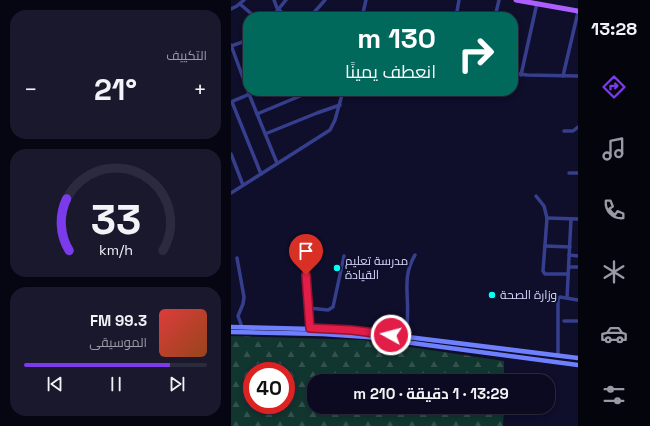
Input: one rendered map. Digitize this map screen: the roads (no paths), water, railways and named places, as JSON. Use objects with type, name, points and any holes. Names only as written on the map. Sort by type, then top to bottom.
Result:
[{"type":"main road","points":[[516,0],[578,11]]},
{"type":"street","points":[[231,9],[244,0]]},
{"type":"street","points":[[274,0],[281,12]]},
{"type":"street","points":[[279,10],[286,0]]},
{"type":"street","points":[[317,0],[321,4]]},
{"type":"street","points":[[315,12],[325,0]]},
{"type":"street","points":[[363,12],[366,0]]},
{"type":"street","points":[[457,12],[459,0]]},
{"type":"street","points":[[496,12],[499,0]]},
{"type":"street","points":[[521,75],[537,3]]},
{"type":"street","points":[[240,4],[249,12]]},
{"type":"street","points":[[563,76],[578,11]]},
{"type":"street","points":[[243,41],[231,45],[243,78]]},
{"type":"street","points":[[518,75],[578,76]]},
{"type":"street","points":[[244,96],[231,102],[261,174]]},
{"type":"street","points":[[250,96],[277,163]]},
{"type":"street","points":[[257,114],[301,96]]},
{"type":"street","points":[[231,193],[330,130],[335,120],[342,96]]},
{"type":"street","points":[[265,134],[340,105]]},
{"type":"street","points":[[564,131],[573,130],[578,127]]},
{"type":"street","points":[[231,154],[243,185]]},
{"type":"street","points":[[569,173],[578,173]]},
{"type":"street","points":[[536,196],[544,206],[547,218],[543,273],[569,274]]},
{"type":"street","points":[[547,218],[578,219]]},
{"type":"street","points":[[567,298],[571,219]]},
{"type":"street","points":[[545,246],[570,247]]},
{"type":"street","points":[[404,339],[407,324],[407,273],[415,255]]},
{"type":"street","points":[[569,255],[578,256]]},
{"type":"street","points":[[309,308],[328,310],[333,307],[344,256]]},
{"type":"street","points":[[237,258],[244,297],[238,316],[242,327]]},
{"type":"street","points":[[569,267],[578,267]]},
{"type":"street","points":[[306,275],[310,328]]},
{"type":"street","points":[[558,356],[558,301],[560,297],[578,300]]},
{"type":"street","points":[[564,321],[578,321]]},
{"type":"street","points":[[231,327],[351,330],[578,365]]},
{"type":"street","points":[[232,332],[323,334],[404,339],[578,358]]},
{"type":"place","name":"مدرسة تعليم القيادة","points":[[337,268]]},
{"type":"place","name":"وزارة الصحة","points":[[492,295]]}]
